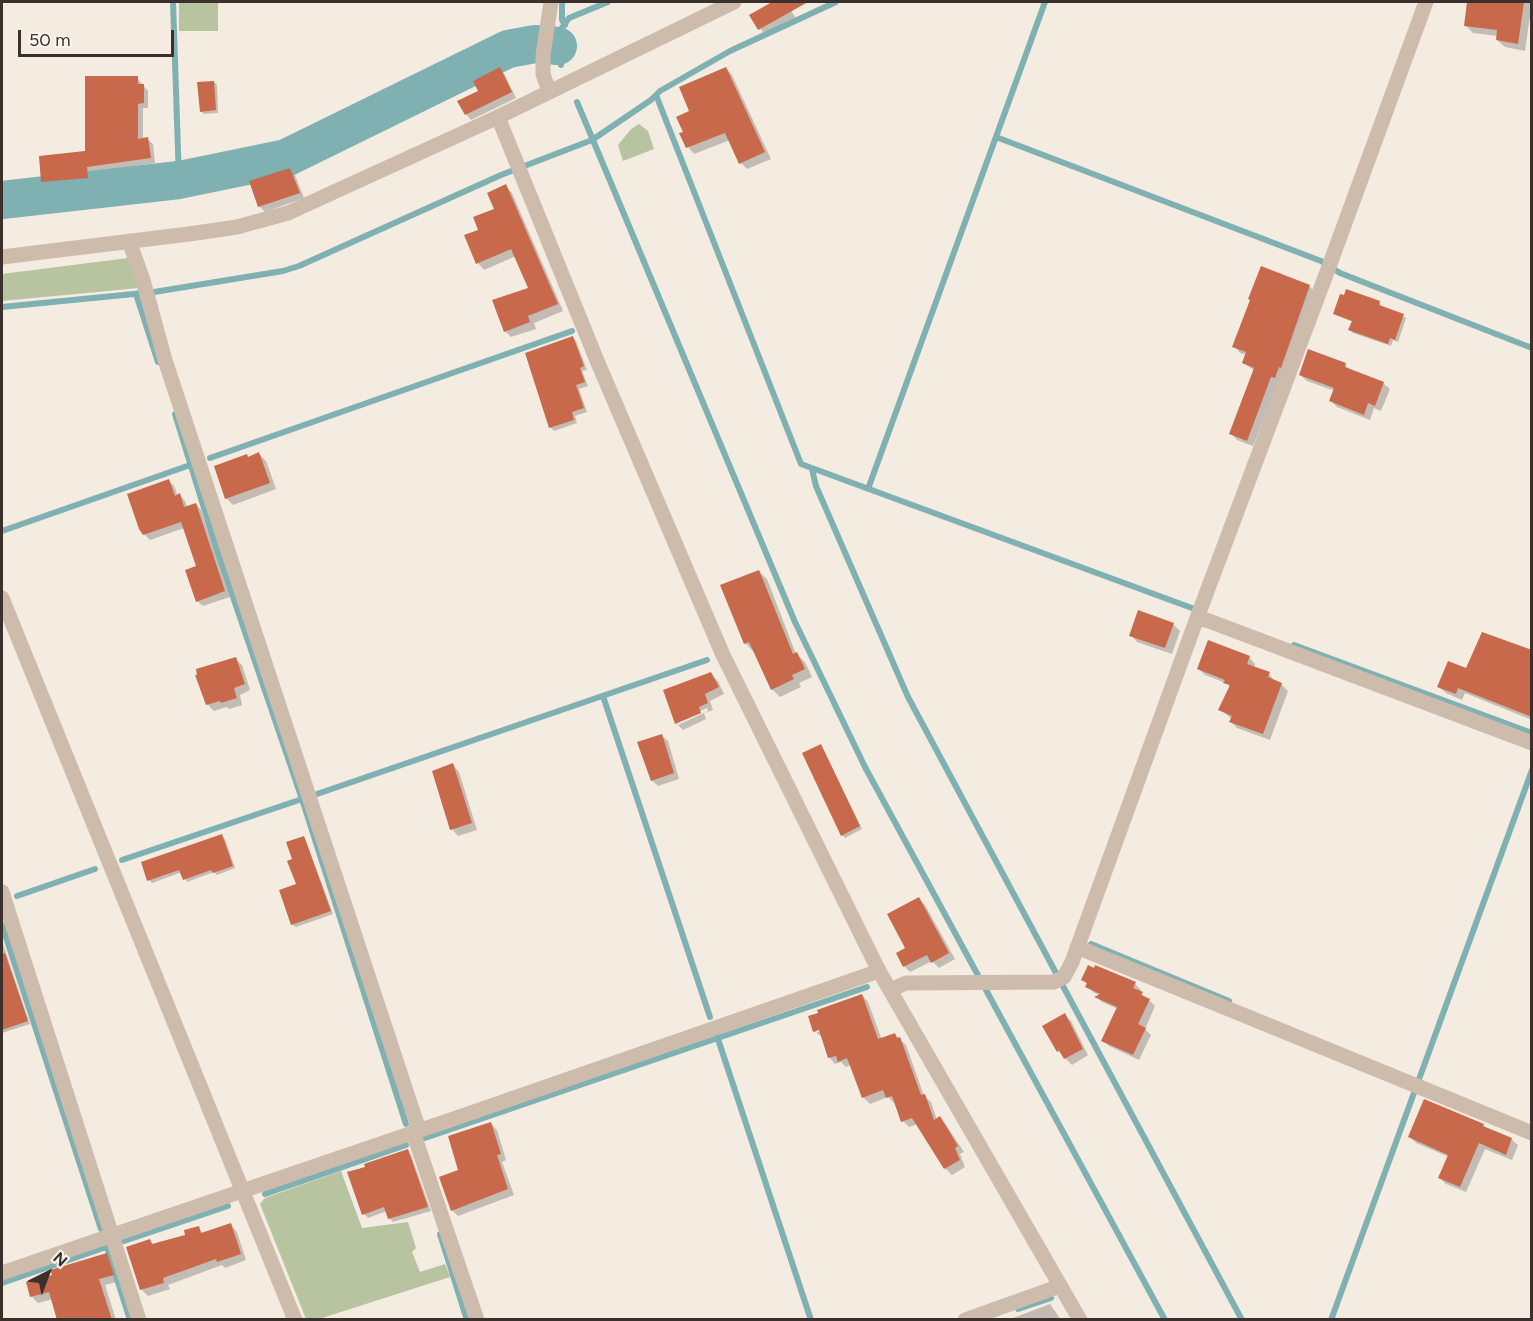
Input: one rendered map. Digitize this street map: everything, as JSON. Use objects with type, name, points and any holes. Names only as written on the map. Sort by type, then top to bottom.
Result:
[{"type":"street","points":[[549,91],[543,74],[543,55],[551,2]]},
{"type":"street","points":[[2,257],[237,226],[288,213],[498,117],[734,2]]},
{"type":"street","points":[[890,990],[906,983],[996,984],[1059,980],[1072,962],[1198,613],[1329,268],[1426,2]]},
{"type":"street","points":[[498,117],[598,363],[723,655],[879,971],[1080,1320]]},
{"type":"street","points":[[129,241],[165,360],[477,1320]]},
{"type":"street","points":[[2,598],[295,1320]]},
{"type":"street","points":[[1198,613],[1209,621],[1532,743]]},
{"type":"street","points":[[2,892],[139,1320]]},
{"type":"street","points":[[1077,947],[1532,1133]]},
{"type":"street","points":[[2,1273],[879,971]]},
{"type":"street","points":[[965,1320],[1060,1286]]},
{"type":"green space","points":[[179,2],[218,2],[218,31],[179,31]]},
{"type":"green space","points":[[639,124],[648,131],[654,149],[623,161],[618,145],[631,129]]},
{"type":"green space","points":[[128,258],[139,288],[2,301],[2,274]]},
{"type":"green space","points":[[341,1171],[362,1228],[408,1222],[416,1248],[412,1252],[420,1272],[445,1264],[450,1277],[319,1319],[306,1319],[260,1204],[265,1198]]},
{"type":"building","points":[[772,2],[808,2],[758,30],[749,15]]},
{"type":"building","points":[[1467,2],[1524,2],[1518,44],[1496,40],[1497,30],[1464,26]]},
{"type":"building","points":[[500,67],[512,92],[465,115],[457,101],[478,91],[473,81]]},
{"type":"building","points":[[726,67],[765,152],[739,164],[725,133],[686,148],[679,133],[683,132],[676,117],[689,111],[679,87]]},
{"type":"building","points":[[85,76],[138,76],[138,84],[144,84],[144,103],[138,104],[138,139],[148,137],[151,158],[87,167],[88,178],[41,182],[39,156],[85,151]]},
{"type":"building","points":[[214,81],[216,110],[200,112],[197,82]]},
{"type":"building","points":[[290,168],[300,193],[258,207],[249,181]]},
{"type":"building","points":[[506,184],[558,304],[528,316],[530,322],[504,332],[492,300],[528,288],[511,249],[476,264],[464,235],[478,230],[473,217],[494,209],[487,193]]},
{"type":"building","points":[[1261,266],[1310,285],[1281,368],[1279,367],[1275,378],[1271,377],[1247,441],[1229,434],[1254,368],[1242,363],[1246,352],[1232,347]]},
{"type":"building","points":[[1346,289],[1380,301],[1379,305],[1404,314],[1395,340],[1390,338],[1388,344],[1348,330],[1352,321],[1333,314],[1340,294],[1344,295]]},
{"type":"building","points":[[573,336],[584,366],[580,368],[585,382],[576,385],[584,408],[572,412],[574,420],[549,428],[525,353]]},
{"type":"building","points":[[1308,349],[1346,363],[1345,367],[1384,382],[1375,406],[1368,403],[1364,415],[1329,401],[1334,388],[1299,375]]},
{"type":"building","points":[[259,452],[270,483],[225,499],[214,466]]},
{"type":"building","points":[[169,479],[175,496],[180,493],[184,507],[196,503],[225,591],[196,602],[185,570],[196,566],[181,522],[143,535],[127,494]]},
{"type":"building","points":[[759,570],[793,654],[797,652],[805,669],[792,675],[794,679],[771,690],[749,642],[744,644],[720,585]]},
{"type":"building","points":[[1138,610],[1174,623],[1165,648],[1129,636]]},
{"type":"building","points":[[1482,632],[1532,650],[1532,717],[1458,688],[1456,694],[1437,687],[1448,661],[1466,668]]},
{"type":"building","points":[[1208,640],[1250,656],[1247,664],[1270,672],[1268,677],[1282,683],[1263,734],[1229,722],[1232,716],[1218,710],[1230,685],[1223,683],[1225,680],[1197,669]]},
{"type":"building","points":[[236,657],[245,684],[234,688],[237,698],[206,705],[195,675],[197,675],[196,669]]},
{"type":"building","points":[[711,672],[719,687],[705,694],[708,703],[699,707],[701,713],[675,724],[663,690]]},
{"type":"building","points":[[662,734],[674,773],[651,781],[637,742]]},
{"type":"building","points":[[821,744],[860,826],[841,836],[802,753]]},
{"type":"building","points":[[453,763],[472,823],[450,830],[432,771]]},
{"type":"building","points":[[222,834],[233,866],[213,873],[211,870],[183,880],[179,870],[147,881],[141,862]]},
{"type":"building","points":[[304,836],[331,911],[291,925],[279,890],[296,884],[287,861],[292,859],[286,842]]},
{"type":"building","points":[[919,897],[949,953],[931,963],[927,955],[903,967],[896,953],[905,948],[887,914]]},
{"type":"building","points":[[5,953],[28,1021],[2,1030],[2,954]]},
{"type":"building","points":[[1088,965],[1094,968],[1095,965],[1136,982],[1133,988],[1143,992],[1141,995],[1150,999],[1138,1024],[1146,1028],[1133,1055],[1101,1041],[1117,1007],[1094,997],[1100,994],[1085,987],[1087,983],[1081,980]]},
{"type":"building","points":[[862,994],[878,1039],[895,1033],[897,1038],[900,1037],[921,1095],[925,1094],[934,1120],[940,1116],[958,1146],[955,1148],[960,1160],[944,1169],[912,1118],[901,1122],[892,1096],[886,1098],[883,1090],[862,1098],[847,1058],[838,1062],[836,1056],[828,1058],[819,1030],[813,1032],[808,1016],[818,1013],[817,1010]]},
{"type":"building","points":[[1065,1013],[1083,1049],[1064,1059],[1059,1050],[1057,1052],[1042,1026]]},
{"type":"building","points":[[1424,1099],[1512,1138],[1506,1155],[1479,1143],[1460,1187],[1438,1178],[1448,1155],[1408,1137]]},
{"type":"building","points":[[491,1122],[501,1154],[497,1155],[508,1189],[451,1211],[439,1177],[458,1170],[448,1136]]},
{"type":"building","points":[[408,1149],[428,1207],[388,1219],[384,1207],[362,1215],[347,1172]]},
{"type":"building","points":[[231,1223],[241,1254],[217,1262],[216,1259],[163,1278],[164,1283],[140,1290],[126,1247],[150,1239],[152,1244],[185,1235],[184,1230],[199,1226],[201,1233]]},
{"type":"building","points":[[107,1253],[114,1275],[99,1279],[112,1320],[57,1320],[49,1292],[30,1297],[26,1282],[52,1275],[50,1270]]},
{"type":"waterway","points":[[173,2],[179,180]]},
{"type":"waterway","points":[[562,2],[562,20],[565,25]]},
{"type":"waterway","points":[[561,65],[558,57],[559,32],[569,18],[608,2]]},
{"type":"waterway","points":[[2,307],[154,292],[283,271],[299,266],[501,175],[592,140],[651,100],[660,91],[730,51],[836,2]]},
{"type":"waterway","points":[[868,489],[1045,2]]},
{"type":"waterway","points":[[2,200],[179,180],[286,158],[508,49],[535,44],[558,46]]},
{"type":"waterway","points":[[656,95],[801,464],[1200,611]]},
{"type":"waterway","points":[[577,102],[795,622],[865,767],[1165,1320]]},
{"type":"waterway","points":[[996,137],[1321,261],[1340,273],[1532,348]]},
{"type":"waterway","points":[[136,294],[158,362]]},
{"type":"waterway","points":[[210,458],[572,331]]},
{"type":"waterway","points":[[175,414],[217,550],[302,799],[406,1124]]},
{"type":"waterway","points":[[2,531],[193,464]]},
{"type":"waterway","points":[[812,469],[816,486],[908,697],[1242,1320]]},
{"type":"waterway","points":[[1294,645],[1532,733]]},
{"type":"waterway","points":[[317,794],[707,660]]},
{"type":"waterway","points":[[603,696],[710,1017]]},
{"type":"waterway","points":[[1331,1320],[1532,770]]},
{"type":"waterway","points":[[122,860],[302,799]]},
{"type":"waterway","points":[[17,896],[95,869]]},
{"type":"waterway","points":[[2,925],[101,1229]]},
{"type":"waterway","points":[[1091,944],[1229,1001]]},
{"type":"waterway","points":[[425,1138],[867,987]]},
{"type":"waterway","points":[[717,1036],[811,1320]]},
{"type":"waterway","points":[[265,1194],[406,1145]]},
{"type":"waterway","points":[[124,1241],[228,1206]]},
{"type":"waterway","points":[[440,1234],[467,1320]]},
{"type":"waterway","points":[[106,1244],[130,1320]]},
{"type":"waterway","points":[[2,1283],[112,1245]]},
{"type":"waterway","points":[[1018,1309],[1051,1298]]}]
